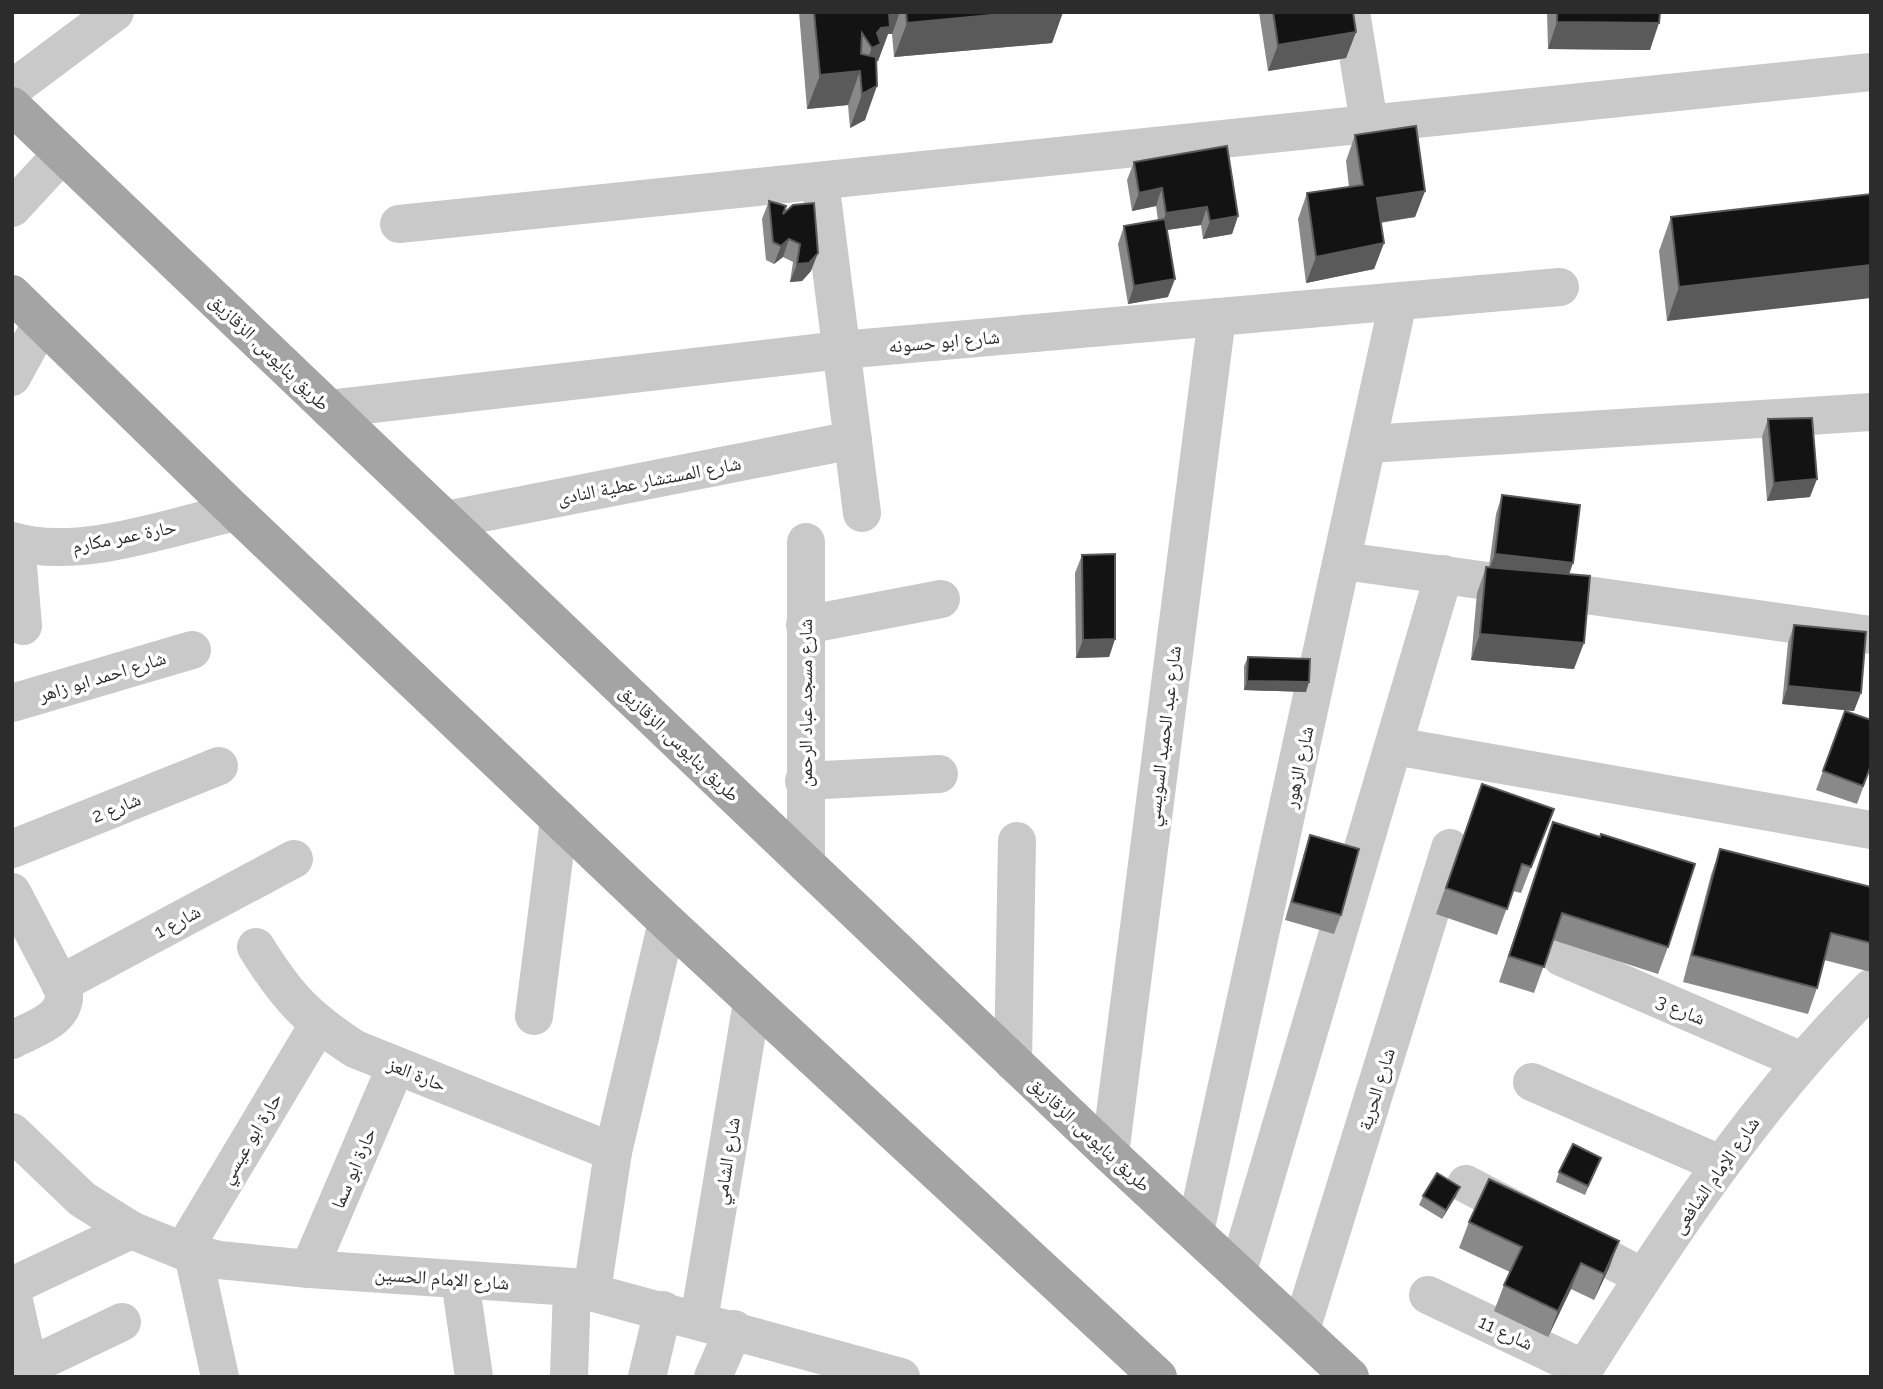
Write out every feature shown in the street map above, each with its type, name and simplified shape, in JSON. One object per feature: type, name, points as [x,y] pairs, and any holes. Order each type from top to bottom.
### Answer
[{"type":"main road","name":"طريق بنايوس, الزقازيق","points":[[12,106],[1013,1062],[1350,1377]]},
{"type":"main road","points":[[12,294],[236,512],[667,922],[1158,1377]]},
{"type":"street","points":[[12,89],[115,12]]},
{"type":"street","points":[[1351,12],[1369,123]]},
{"type":"street","points":[[399,224],[1871,72]]},
{"type":"street","points":[[12,208],[62,154]]},
{"type":"street","points":[[820,181],[862,513]]},
{"type":"street","name":"شارع ابو حسونه","points":[[329,409],[841,350],[1560,287]]},
{"type":"street","name":"شارع الزهور","points":[[1195,1232],[1344,561],[1398,302]]},
{"type":"street","name":"شارع عبد الحميد السويسي","points":[[1110,1154],[1217,317]]},
{"type":"street","points":[[12,377],[41,324]]},
{"type":"street","points":[[1368,444],[1871,412]]},
{"type":"street","name":"شارع المستشار عطية النادى","points":[[446,520],[853,439]]},
{"type":"street","name":"حارة عمر مكارم","points":[[14,541],[62,548],[108,542],[236,512]]},
{"type":"street","points":[[14,541],[23,626]]},
{"type":"street","name":"شارع مسجد عباد الرحمن","points":[[806,542],[806,864]]},
{"type":"street","points":[[1344,561],[1871,635]]},
{"type":"street","points":[[1238,1271],[1444,574]]},
{"type":"street","points":[[805,625],[941,599]]},
{"type":"street","name":"شارع احمد ابو زاهر","points":[[12,703],[192,650]]},
{"type":"street","points":[[1395,746],[1871,830]]},
{"type":"street","name":"شارع 2","points":[[12,849],[219,766]]},
{"type":"street","points":[[804,780],[939,774]]},
{"type":"street","points":[[534,1016],[559,819]]},
{"type":"street","points":[[1013,1062],[1017,841]]},
{"type":"street","name":"شارع الحرية","points":[[1301,1330],[1450,848]]},
{"type":"street","name":"شارع 1","points":[[60,984],[294,859]]},
{"type":"street","points":[[12,892],[60,984],[65,1000],[57,1016],[12,1040]]},
{"type":"street","points":[[569,1377],[582,1289],[667,922]]},
{"type":"street","name":"حارة العز","points":[[256,947],[282,989],[318,1025],[355,1049],[613,1152]]},
{"type":"street","name":"شارع 3","points":[[1561,957],[1802,1061]]},
{"type":"street","name":"شارع الإمام الشافعى","points":[[1581,1373],[1720,1164],[1802,1061],[1871,988]]},
{"type":"street","name":"شارع الشامي","points":[[713,1377],[752,1002]]},
{"type":"street","name":"حارة ابو عيسي","points":[[188,1253],[318,1025]]},
{"type":"street","name":"حارة ابو سما","points":[[309,1269],[396,1066]]},
{"type":"street","points":[[1532,1082],[1720,1164]]},
{"type":"street","name":"شارع الإمام الحسين","points":[[12,1132],[26,1164],[131,1230],[188,1253],[219,1260],[309,1269],[582,1289],[901,1377]]},
{"type":"street","points":[[1466,1184],[1643,1277]]},
{"type":"street","points":[[12,1286],[131,1230]]},
{"type":"street","points":[[188,1253],[220,1377]]},
{"type":"street","points":[[460,1280],[474,1377]]},
{"type":"street","points":[[12,1292],[31,1371],[122,1322]]},
{"type":"street","name":"شارع 11","points":[[1428,1295],[1581,1373]]},
{"type":"street","points":[[647,1377],[663,1310]]},
{"type":"building","points":[[814,12],[889,12],[890,27],[881,28],[877,33],[881,44],[872,48],[862,33],[861,54],[876,57],[877,86],[862,94],[860,71],[820,75]]},
{"type":"building","points":[[906,12],[1023,12],[907,23]]},
{"type":"building","points":[[1273,12],[1353,12],[1356,32],[1278,45]]},
{"type":"building","points":[[1557,12],[1660,12],[1659,23],[1557,22]]},
{"type":"building","points":[[1416,126],[1425,191],[1377,198],[1384,243],[1316,257],[1307,193],[1363,185],[1355,135]]},
{"type":"building","points":[[1227,146],[1238,216],[1210,221],[1207,207],[1166,213],[1162,188],[1139,193],[1134,162]]},
{"type":"building","points":[[1871,194],[1871,265],[1679,287],[1671,217]]},
{"type":"building","points":[[769,201],[786,206],[783,214],[793,205],[814,203],[818,253],[809,263],[797,264],[800,244],[789,239],[781,246],[773,242]]},
{"type":"building","points":[[1165,219],[1175,279],[1134,286],[1124,226]]},
{"type":"building","points":[[1812,418],[1817,479],[1774,483],[1768,419]]},
{"type":"building","points":[[1502,495],[1580,505],[1573,563],[1495,554]]},
{"type":"building","points":[[1115,554],[1115,639],[1083,640],[1082,555]]},
{"type":"building","points":[[1486,567],[1590,576],[1584,643],[1480,634]]},
{"type":"building","points":[[1794,625],[1866,632],[1861,693],[1788,686]]},
{"type":"building","points":[[1248,657],[1310,659],[1309,682],[1247,681]]},
{"type":"building","points":[[1845,711],[1871,720],[1871,765],[1863,786],[1823,771]]},
{"type":"building","points":[[1482,784],[1554,809],[1531,867],[1522,864],[1507,909],[1446,888]]},
{"type":"building","points":[[1553,822],[1600,837],[1601,834],[1695,864],[1668,947],[1562,913],[1544,967],[1509,956]]},
{"type":"building","points":[[1310,835],[1359,849],[1341,915],[1292,902]]},
{"type":"building","points":[[1720,849],[1871,887],[1871,943],[1831,933],[1817,988],[1692,955]]},
{"type":"building","points":[[1573,1144],[1601,1158],[1588,1186],[1559,1172]]},
{"type":"building","points":[[1437,1173],[1460,1187],[1446,1210],[1423,1196]]},
{"type":"building","points":[[1489,1179],[1619,1241],[1604,1274],[1581,1263],[1558,1311],[1504,1285],[1522,1247],[1469,1222]]}]
